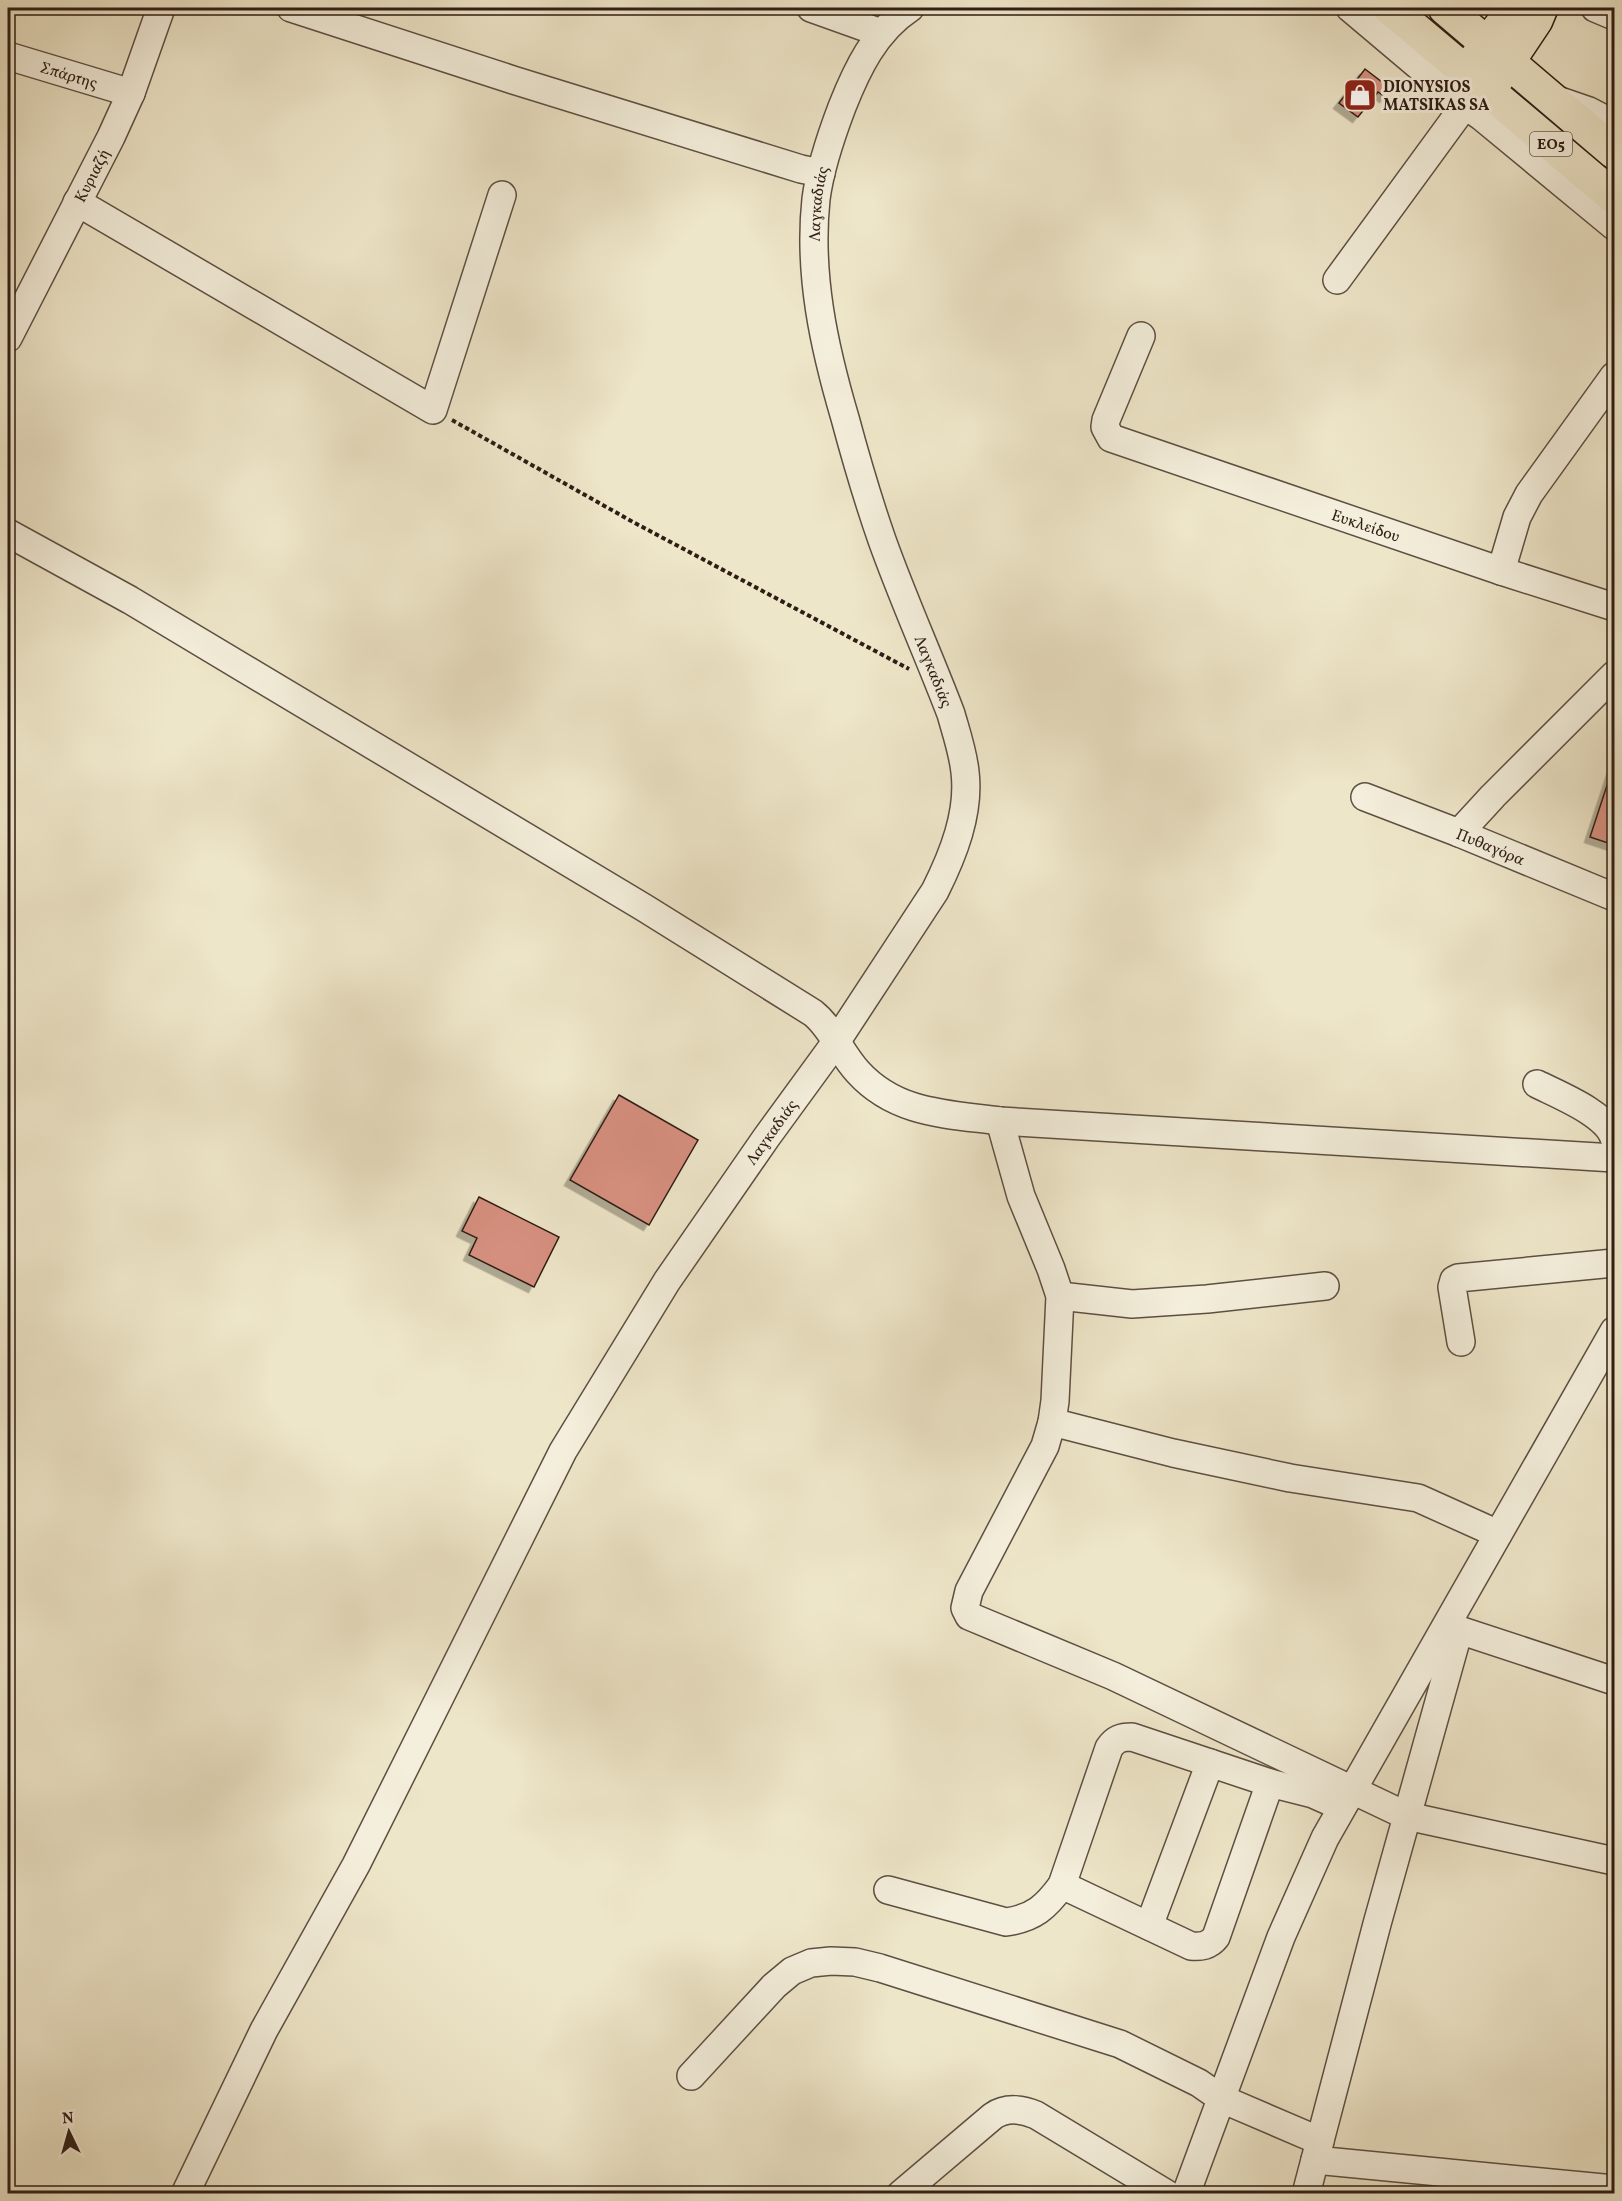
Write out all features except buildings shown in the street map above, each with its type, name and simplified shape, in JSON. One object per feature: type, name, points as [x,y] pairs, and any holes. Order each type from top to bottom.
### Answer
[{"type":"main road","name":"ΕΟ5","points":[[1390,8],[1473,90],[1614,197]]},
{"type":"main road","name":"ΕΟ5","points":[[1445,8],[1483,36],[1614,152]]},
{"type":"main road","points":[[1473,90],[1483,36],[1517,8]]},
{"type":"main road","points":[[1483,36],[1536,20],[1541,8]]},
{"type":"street","name":"Κυριαζή","points":[[8,338],[131,93],[161,8]]},
{"type":"street","points":[[291,8],[628,117],[801,170],[821,173]]},
{"type":"street","points":[[811,8],[881,33]]},
{"type":"street","name":"Λαγκαδιάς","points":[[185,2193],[264,2030],[356,1865],[563,1451],[667,1281],[836,1042],[934,891],[948,865],[966,794],[965,771],[951,714],[882,541],[826,350],[819,315],[814,234],[816,197],[828,146],[857,70],[881,33],[908,8]]},
{"type":"street","points":[[1350,8],[1473,90],[1482,117],[1614,226]]},
{"type":"street","points":[[1595,8],[1614,16]]},
{"type":"street","name":"Σπάρτης","points":[[8,56],[131,93]]},
{"type":"street","points":[[1337,280],[1473,90]]},
{"type":"street","points":[[1552,98],[1589,111],[1614,124]]},
{"type":"street","points":[[77,202],[433,410],[502,195]]},
{"type":"street","name":"Ευκλείδου","points":[[1141,336],[1106,420],[1107,433],[1117,441],[1614,607]]},
{"type":"street","points":[[1501,571],[1517,517],[1529,494],[1614,376]]},
{"type":"street","points":[[8,533],[140,606],[643,907],[813,1013],[822,1020],[858,1072],[897,1102],[924,1110],[1000,1121],[1614,1158]]},
{"type":"street","points":[[1460,833],[1493,796],[1614,675]]},
{"type":"street","name":"Πυθαγόρα","points":[[1365,797],[1460,833],[1614,897]]},
{"type":"street","points":[[1537,1083],[1593,1114],[1607,1124],[1614,1138]]},
{"type":"street","points":[[1000,1121],[1021,1196],[1060,1296],[1059,1351],[1052,1422],[1038,1461],[969,1591],[965,1603],[969,1616],[1113,1676],[1347,1798]]},
{"type":"street","points":[[1461,1342],[1452,1287],[1454,1280],[1614,1263]]},
{"type":"street","points":[[1060,1296],[1132,1304],[1219,1298],[1325,1286]]},
{"type":"street","points":[[1186,2193],[1289,1919],[1325,1838],[1347,1798],[1453,1628],[1498,1534],[1614,1331]]},
{"type":"street","points":[[1052,1422],[1173,1453],[1290,1478],[1418,1498],[1498,1534]]},
{"type":"street","points":[[1453,1628],[1614,1681]]},
{"type":"street","points":[[1306,2193],[1407,1816],[1453,1628]]},
{"type":"street","points":[[888,1890],[1006,1922],[1021,1920],[1035,1913],[1051,1900],[1062,1885],[1109,1748],[1113,1742],[1125,1737],[1132,1737],[1270,1783],[1313,1794],[1347,1798],[1407,1816],[1614,1862]]},
{"type":"street","points":[[1149,1926],[1210,1763]]},
{"type":"street","points":[[1062,1885],[1191,1946],[1205,1946],[1216,1937],[1270,1783]]},
{"type":"street","points":[[691,2076],[784,1976],[811,1963],[844,1961],[880,1968],[1107,2039],[1198,2083],[1222,2099],[1318,2151],[1614,2189]]},
{"type":"street","points":[[902,2193],[997,2113],[1017,2109],[1036,2115],[1167,2193]]},
{"type":"street","points":[[1614,2183],[1614,2193]]},
{"type":"path","points":[[433,410],[585,495],[941,687]]},
{"type":"place","name":"DIONYSIOS MATSIKAS SA","points":[[1360,95]]}]
